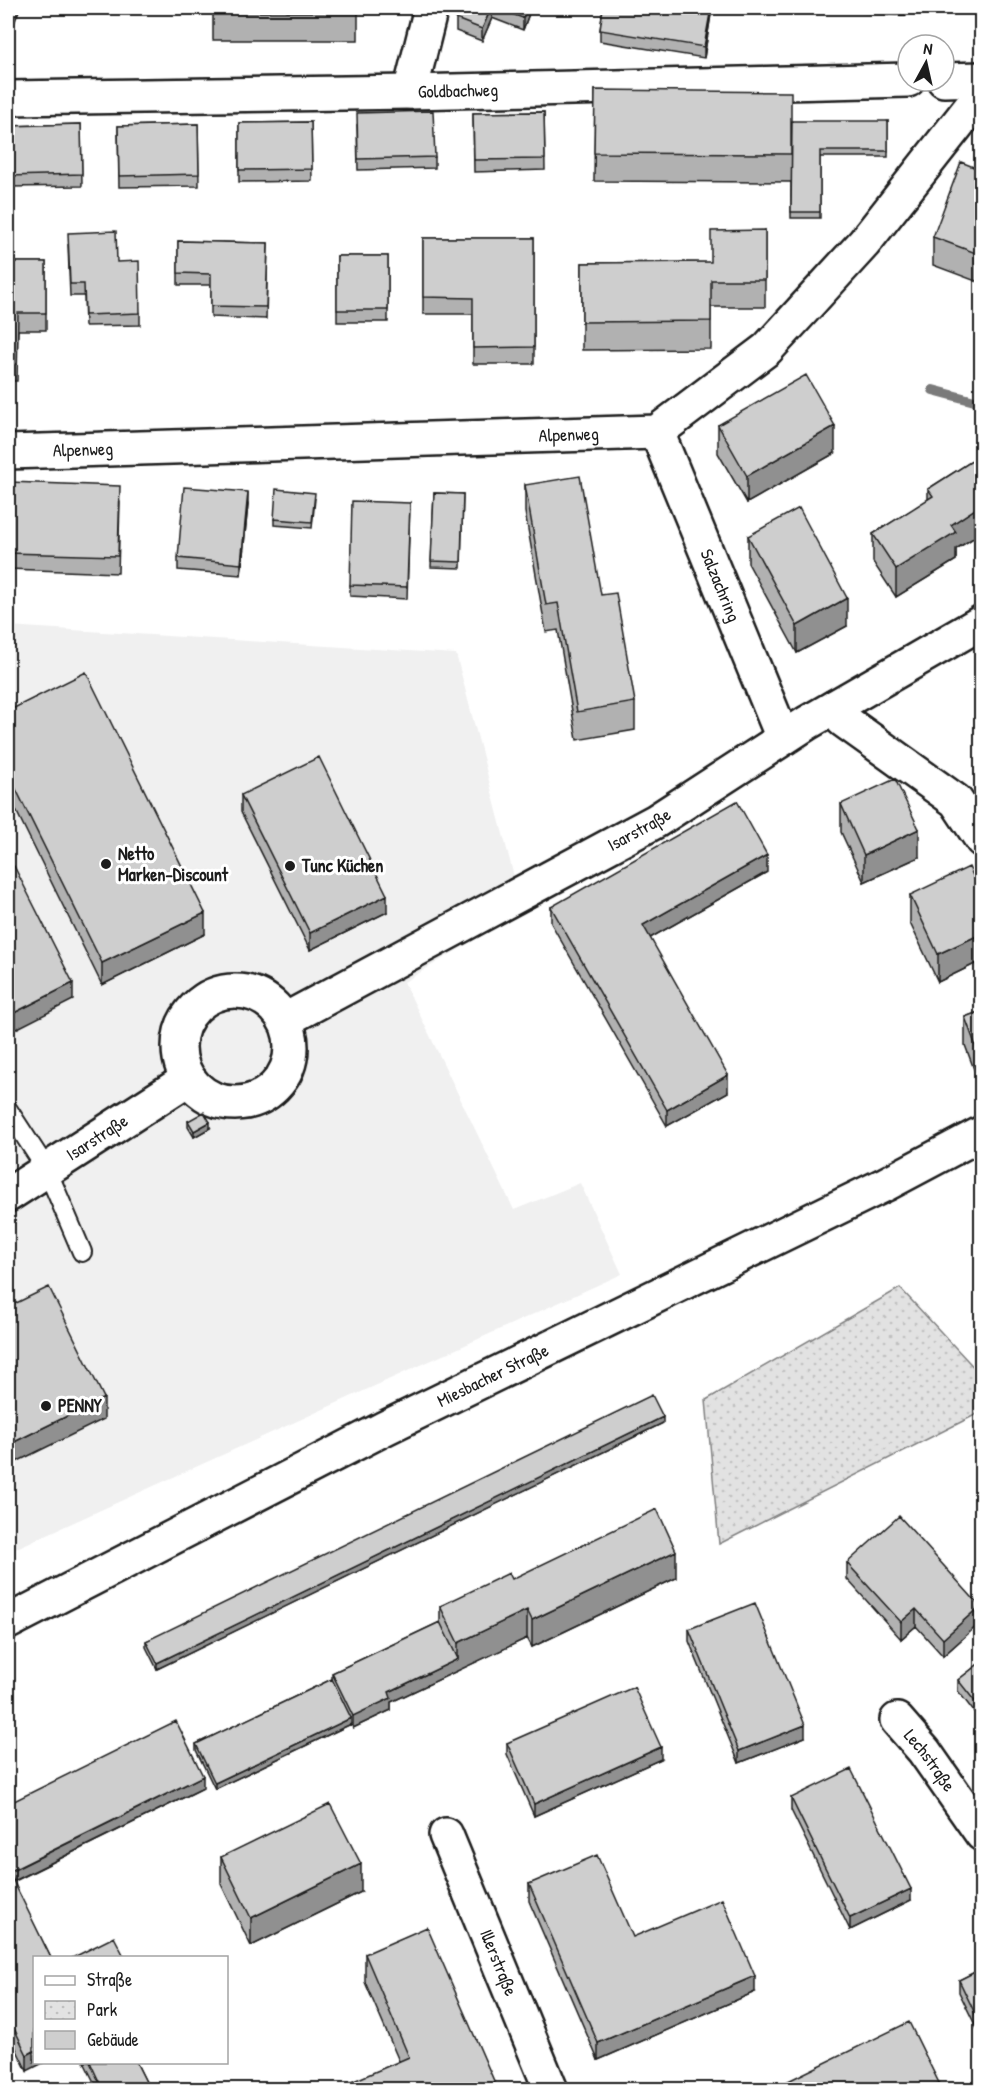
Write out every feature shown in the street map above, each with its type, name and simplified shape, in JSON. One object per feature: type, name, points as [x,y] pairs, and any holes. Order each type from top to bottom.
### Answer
[{"type":"street","points":[[410,92],[431,8]]},
{"type":"street","points":[[956,80],[981,79]]},
{"type":"street","name":"Goldbachweg","points":[[8,98],[410,92],[896,80]]},
{"type":"street","points":[[657,432],[767,349],[864,243],[981,93]]},
{"type":"street","name":"Alpenweg","points":[[8,452],[657,432]]},
{"type":"street","name":"Salzachring","points":[[657,432],[783,738]]},
{"type":"street","name":"Isarstraße","points":[[285,1020],[656,821],[783,738],[981,622]]},
{"type":"street","points":[[835,707],[843,720],[956,801],[981,840]]},
{"type":"street","points":[[241,991],[259,996],[274,1006],[285,1020],[291,1038],[291,1058],[285,1076],[273,1090],[256,1100],[237,1104],[219,1101],[201,1093],[188,1080],[180,1063],[178,1044],[182,1026],[191,1011],[205,999],[222,992],[241,991]]},
{"type":"street","name":"Isarstraße","points":[[8,1195],[188,1080]]},
{"type":"street","name":"Miesbacher Straße","points":[[8,1622],[303,1468],[875,1189],[981,1133]]},
{"type":"street","name":"Lechstraße","points":[[897,1720],[924,1751],[981,1834]]},
{"type":"street","name":"Illerstraße","points":[[446,1835],[551,2090]]},
{"type":"lane","points":[[8,1110],[47,1170],[82,1252]]},
{"type":"shaded area","points":[[8,626],[456,654],[523,911],[404,982],[514,1210],[580,1183],[622,1274],[8,1552]]},
{"type":"green space","points":[[900,1288],[981,1375],[981,1412],[719,1544],[706,1400]]},
{"type":"building","points":[[8,8],[13,8],[8,22]]},
{"type":"building","points":[[213,8],[358,8],[358,12],[213,12]]},
{"type":"building","points":[[460,8],[491,8],[482,29],[456,19]]},
{"type":"building","points":[[495,8],[527,8],[523,18]]},
{"type":"building","points":[[603,8],[711,8],[704,47],[600,30]]},
{"type":"building","points":[[595,90],[791,92],[791,154],[594,153]]},
{"type":"building","points":[[433,111],[435,157],[358,159],[357,113]]},
{"type":"building","points":[[544,112],[545,159],[474,160],[473,113]]},
{"type":"building","points":[[792,121],[888,121],[888,151],[820,151],[820,212],[791,212]]},
{"type":"building","points":[[311,122],[312,169],[239,170],[239,123]]},
{"type":"building","points":[[81,124],[82,174],[8,176],[8,126]]},
{"type":"building","points":[[198,124],[199,174],[119,176],[118,126]]},
{"type":"building","points":[[961,162],[981,170],[981,255],[933,237]]},
{"type":"building","points":[[765,230],[765,280],[711,280],[711,321],[582,322],[582,263],[711,262],[711,231]]},
{"type":"building","points":[[116,231],[117,262],[139,261],[140,313],[85,315],[84,284],[70,284],[68,233]]},
{"type":"building","points":[[423,238],[534,238],[534,347],[473,348],[473,298],[423,297]]},
{"type":"building","points":[[178,241],[268,243],[266,307],[211,306],[211,274],[178,273]]},
{"type":"building","points":[[337,256],[388,256],[388,310],[337,310]]},
{"type":"building","points":[[8,262],[46,262],[46,313],[18,313],[17,364],[8,364]]},
{"type":"building","points":[[806,375],[835,426],[747,476],[718,425]]},
{"type":"building","points":[[981,455],[981,505],[951,525],[956,532],[896,569],[873,534],[933,496],[928,489]]},
{"type":"building","points":[[580,476],[601,595],[616,593],[635,702],[577,712],[558,603],[546,605],[525,485]]},
{"type":"building","points":[[8,482],[120,486],[118,556],[8,553]]},
{"type":"building","points":[[184,487],[248,492],[241,564],[178,558]]},
{"type":"building","points":[[276,489],[315,493],[312,522],[274,519]]},
{"type":"building","points":[[434,493],[463,494],[461,562],[431,561]]},
{"type":"building","points":[[352,501],[410,503],[407,587],[350,585]]},
{"type":"building","points":[[799,508],[847,598],[797,626],[748,536]]},
{"type":"building","name":"Netto Marken-Discount","points":[[86,672],[205,913],[102,963],[8,773],[8,711]]},
{"type":"building","points":[[319,757],[387,895],[310,933],[241,795]]},
{"type":"building","points":[[895,779],[919,829],[864,855],[841,804]]},
{"type":"building","points":[[737,801],[767,855],[643,925],[728,1075],[667,1110],[551,907]]},
{"type":"building","points":[[14,866],[73,983],[8,1016],[8,870]]},
{"type":"building","points":[[969,867],[981,893],[981,934],[938,954],[910,895]]},
{"type":"building","points":[[981,1011],[981,1060],[965,1017]]},
{"type":"building","points":[[204,1112],[210,1122],[194,1131],[188,1121]]},
{"type":"building","points":[[49,1287],[104,1398],[8,1445],[8,1307]]},
{"type":"building","points":[[652,1395],[663,1417],[157,1663],[146,1641]]},
{"type":"building","points":[[657,1509],[676,1551],[532,1620],[527,1610],[458,1643],[440,1606],[509,1573],[512,1579]]},
{"type":"building","points":[[899,1516],[980,1606],[943,1639],[916,1609],[901,1622],[847,1563]]},
{"type":"building","points":[[755,1603],[805,1725],[739,1751],[689,1629]]},
{"type":"building","points":[[440,1622],[458,1659],[389,1692],[391,1698],[353,1716],[332,1673]]},
{"type":"building","points":[[981,1662],[981,1709],[958,1680]]},
{"type":"building","points":[[332,1679],[351,1718],[215,1783],[196,1744]]},
{"type":"building","points":[[634,1687],[661,1747],[534,1804],[507,1743]]},
{"type":"building","points":[[176,1721],[203,1776],[9,1872],[8,1804]]},
{"type":"building","points":[[851,1769],[911,1889],[850,1918],[791,1798]]},
{"type":"building","points":[[330,1804],[361,1864],[251,1918],[221,1857]]},
{"type":"building","points":[[597,1855],[633,1937],[722,1899],[755,1976],[598,2043],[529,1884]]},
{"type":"building","points":[[8,1870],[50,1956],[33,1956],[33,2052],[27,2055],[8,2016]]},
{"type":"building","points":[[427,1927],[498,2090],[333,2090],[409,2057],[365,1954]]},
{"type":"building","points":[[114,1937],[124,1956],[76,1956]]},
{"type":"building","points":[[981,1969],[981,2026],[959,1980]]},
{"type":"building","points":[[909,2022],[939,2083],[926,2090],[779,2090],[778,2086]]},
{"type":"building","points":[[91,2064],[137,2064],[150,2090],[103,2090]]},
{"type":"waterway","points":[[933,390],[982,403]]},
{"type":"place","name":"Netto Marken-Discount","points":[[106,864]]},
{"type":"place","name":"Tunc Küchen","points":[[290,866]]},
{"type":"place","name":"PENNY","points":[[46,1406]]}]
